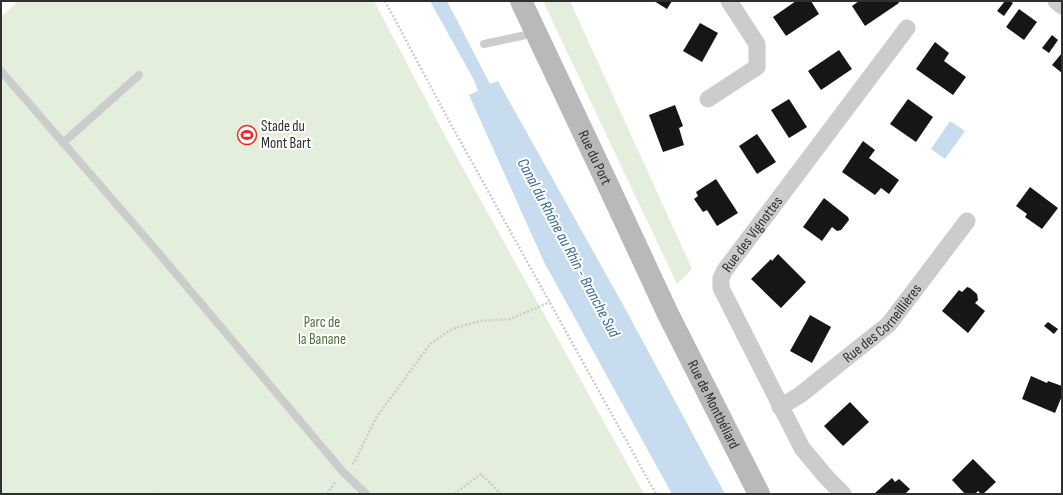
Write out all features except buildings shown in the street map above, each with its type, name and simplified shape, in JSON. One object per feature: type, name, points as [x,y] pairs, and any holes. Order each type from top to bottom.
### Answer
[{"type":"main road","name":"Rue du Port","points":[[521,1],[668,314]]},
{"type":"main road","name":"Rue de Montbéliard","points":[[668,314],[759,494]]},
{"type":"street","points":[[708,99],[756,67],[757,44],[729,1]]},
{"type":"street","points":[[1056,1],[1062,6]]},
{"type":"street","name":"Rue des Vignottes","points":[[843,494],[827,478],[802,448],[721,288],[721,278],[725,270],[907,28]]},
{"type":"street","name":"Rue des Corneillières","points":[[780,407],[800,396],[889,324],[967,221]]},
{"type":"lane","points":[[484,44],[536,33]]},
{"type":"lane","points":[[1,71],[151,244],[343,472],[366,494]]},
{"type":"lane","points":[[63,143],[138,75]]},
{"type":"path","points":[[385,1],[448,119],[656,494]]},
{"type":"path","points":[[327,494],[343,472],[355,461],[376,418],[430,344],[452,329],[480,321],[510,319],[550,302]]},
{"type":"path","points":[[454,494],[481,474],[501,494]]},
{"type":"green space","name":"Parc de la Banane","points":[[18,1],[374,1],[450,145],[644,494],[1,494],[1,17]]},
{"type":"green space","points":[[543,1],[570,1],[692,269],[677,284]]},
{"type":"water","name":"Canal du Rhône au Rhin - Branche Sud","points":[[430,1],[447,1],[490,84],[498,81],[626,310],[725,494],[672,494],[544,262],[469,95],[478,91],[474,80]]},
{"type":"water","points":[[950,121],[965,131],[945,159],[931,149]]},
{"type":"place","name":"Stade du Mont Bart","points":[[247,135]]}]
